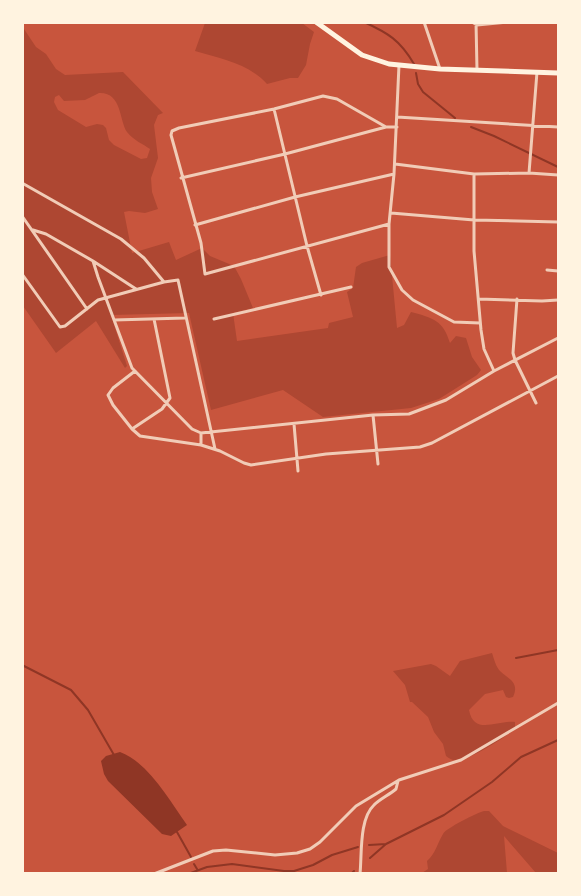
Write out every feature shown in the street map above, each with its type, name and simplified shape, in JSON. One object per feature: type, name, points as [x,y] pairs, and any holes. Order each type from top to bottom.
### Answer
[{"type":"main road","points":[[316,22],[362,55],[402,66],[558,73]]},
{"type":"street","points":[[424,22],[440,68]]},
{"type":"street","points":[[472,22],[476,24],[508,22]]},
{"type":"street","points":[[476,24],[477,70]]},
{"type":"street","points":[[402,66],[389,224],[388,261],[402,290],[413,300],[454,322],[480,323]]},
{"type":"street","points":[[529,173],[537,72]]},
{"type":"street","points":[[386,128],[346,104],[328,96],[323,96],[179,128],[172,131],[170,135],[201,243],[205,274],[389,224]]},
{"type":"street","points":[[274,108],[307,246],[321,295]]},
{"type":"street","points":[[398,117],[558,127]]},
{"type":"street","points":[[181,178],[386,128],[397,127]]},
{"type":"street","points":[[395,164],[474,174],[529,173],[558,175]]},
{"type":"street","points":[[195,225],[295,197],[394,174]]},
{"type":"street","points":[[474,174],[474,251],[480,323],[484,349],[494,371]]},
{"type":"street","points":[[22,183],[121,239],[144,258],[164,282]]},
{"type":"street","points":[[391,213],[474,220],[558,222]]},
{"type":"street","points":[[22,216],[87,309]]},
{"type":"street","points":[[32,230],[46,234],[136,289]]},
{"type":"street","points":[[93,261],[130,364],[135,372],[192,429],[201,433],[373,415],[409,414],[446,400],[494,371],[558,338]]},
{"type":"street","points":[[547,270],[558,271]]},
{"type":"street","points":[[22,274],[60,328],[98,300],[105,297],[178,280],[215,449]]},
{"type":"street","points":[[214,319],[351,288]]},
{"type":"street","points":[[479,299],[558,300]]},
{"type":"street","points":[[517,299],[512,346],[514,360],[536,403]]},
{"type":"street","points":[[114,320],[185,318]]},
{"type":"street","points":[[132,429],[162,409],[167,404],[170,394],[154,319]]},
{"type":"street","points":[[135,372],[113,388],[108,395],[113,405],[140,436],[201,445],[251,465],[296,458],[420,447],[432,443],[558,376]]},
{"type":"street","points":[[373,415],[378,464]]},
{"type":"street","points":[[294,424],[298,471]]},
{"type":"street","points":[[201,433],[201,445]]},
{"type":"street","points":[[154,874],[213,851],[226,850],[275,855],[310,849],[320,842],[356,806],[398,781],[420,772],[461,760],[558,703]]},
{"type":"street","points":[[360,874],[365,819],[374,805],[396,789],[398,781]]},
{"type":"shaded area","points":[[205,23],[302,23],[314,32],[306,65],[298,78],[290,78],[267,84],[243,66],[195,51]]},
{"type":"shaded area","points":[[22,26],[36,47],[46,54],[56,69],[65,75],[123,72],[163,113],[158,115],[154,125],[158,158],[151,178],[152,192],[158,209],[145,213],[124,212],[132,253],[169,242],[176,260],[202,248],[210,256],[234,266],[253,308],[233,313],[237,341],[328,328],[329,323],[353,317],[347,292],[353,288],[356,267],[362,263],[390,255],[397,328],[404,325],[411,312],[431,318],[444,329],[450,343],[456,336],[466,338],[472,357],[481,370],[477,375],[439,399],[411,408],[323,417],[283,390],[211,410],[189,313],[111,315],[127,366],[125,368],[96,321],[56,353],[23,306]],"holes":[[[99,93],[106,94],[116,102],[124,127],[129,135],[150,149],[147,158],[141,159],[114,145],[109,140],[106,128],[103,125],[97,124],[86,127],[58,110],[54,102],[55,97],[59,95],[64,101],[85,100]]]},
{"type":"shaded area","points":[[492,653],[499,669],[514,684],[515,692],[513,697],[506,697],[503,690],[485,694],[469,710],[476,723],[481,725],[515,722],[515,728],[479,752],[463,759],[452,760],[446,756],[443,744],[434,732],[428,717],[410,702],[405,685],[393,671],[431,664],[450,676],[460,661]]},
{"type":"shaded area","points":[[120,752],[140,764],[149,773],[187,825],[171,836],[162,834],[108,781],[101,761],[106,756]]},
{"type":"shaded area","points":[[484,811],[489,811],[503,826],[558,853],[558,873],[536,873],[504,836],[507,873],[422,873],[428,869],[427,861],[445,831]]},
{"type":"waterway","points":[[364,22],[393,38],[404,49],[414,64]]},
{"type":"waterway","points":[[416,73],[418,84],[423,92],[455,118]]},
{"type":"waterway","points":[[471,127],[558,167]]},
{"type":"waterway","points":[[516,658],[558,650]]},
{"type":"waterway","points":[[22,665],[71,690],[88,710],[114,755]]},
{"type":"waterway","points":[[369,845],[386,844],[444,815],[492,782],[521,757],[558,740]]},
{"type":"waterway","points":[[177,832],[191,857]]},
{"type":"waterway","points":[[370,858],[386,844]]},
{"type":"waterway","points":[[188,874],[207,867],[232,864],[294,871],[313,865],[332,855],[358,847]]},
{"type":"waterway","points":[[194,864],[197,869]]},
{"type":"waterway","points":[[351,874],[354,871]]}]
